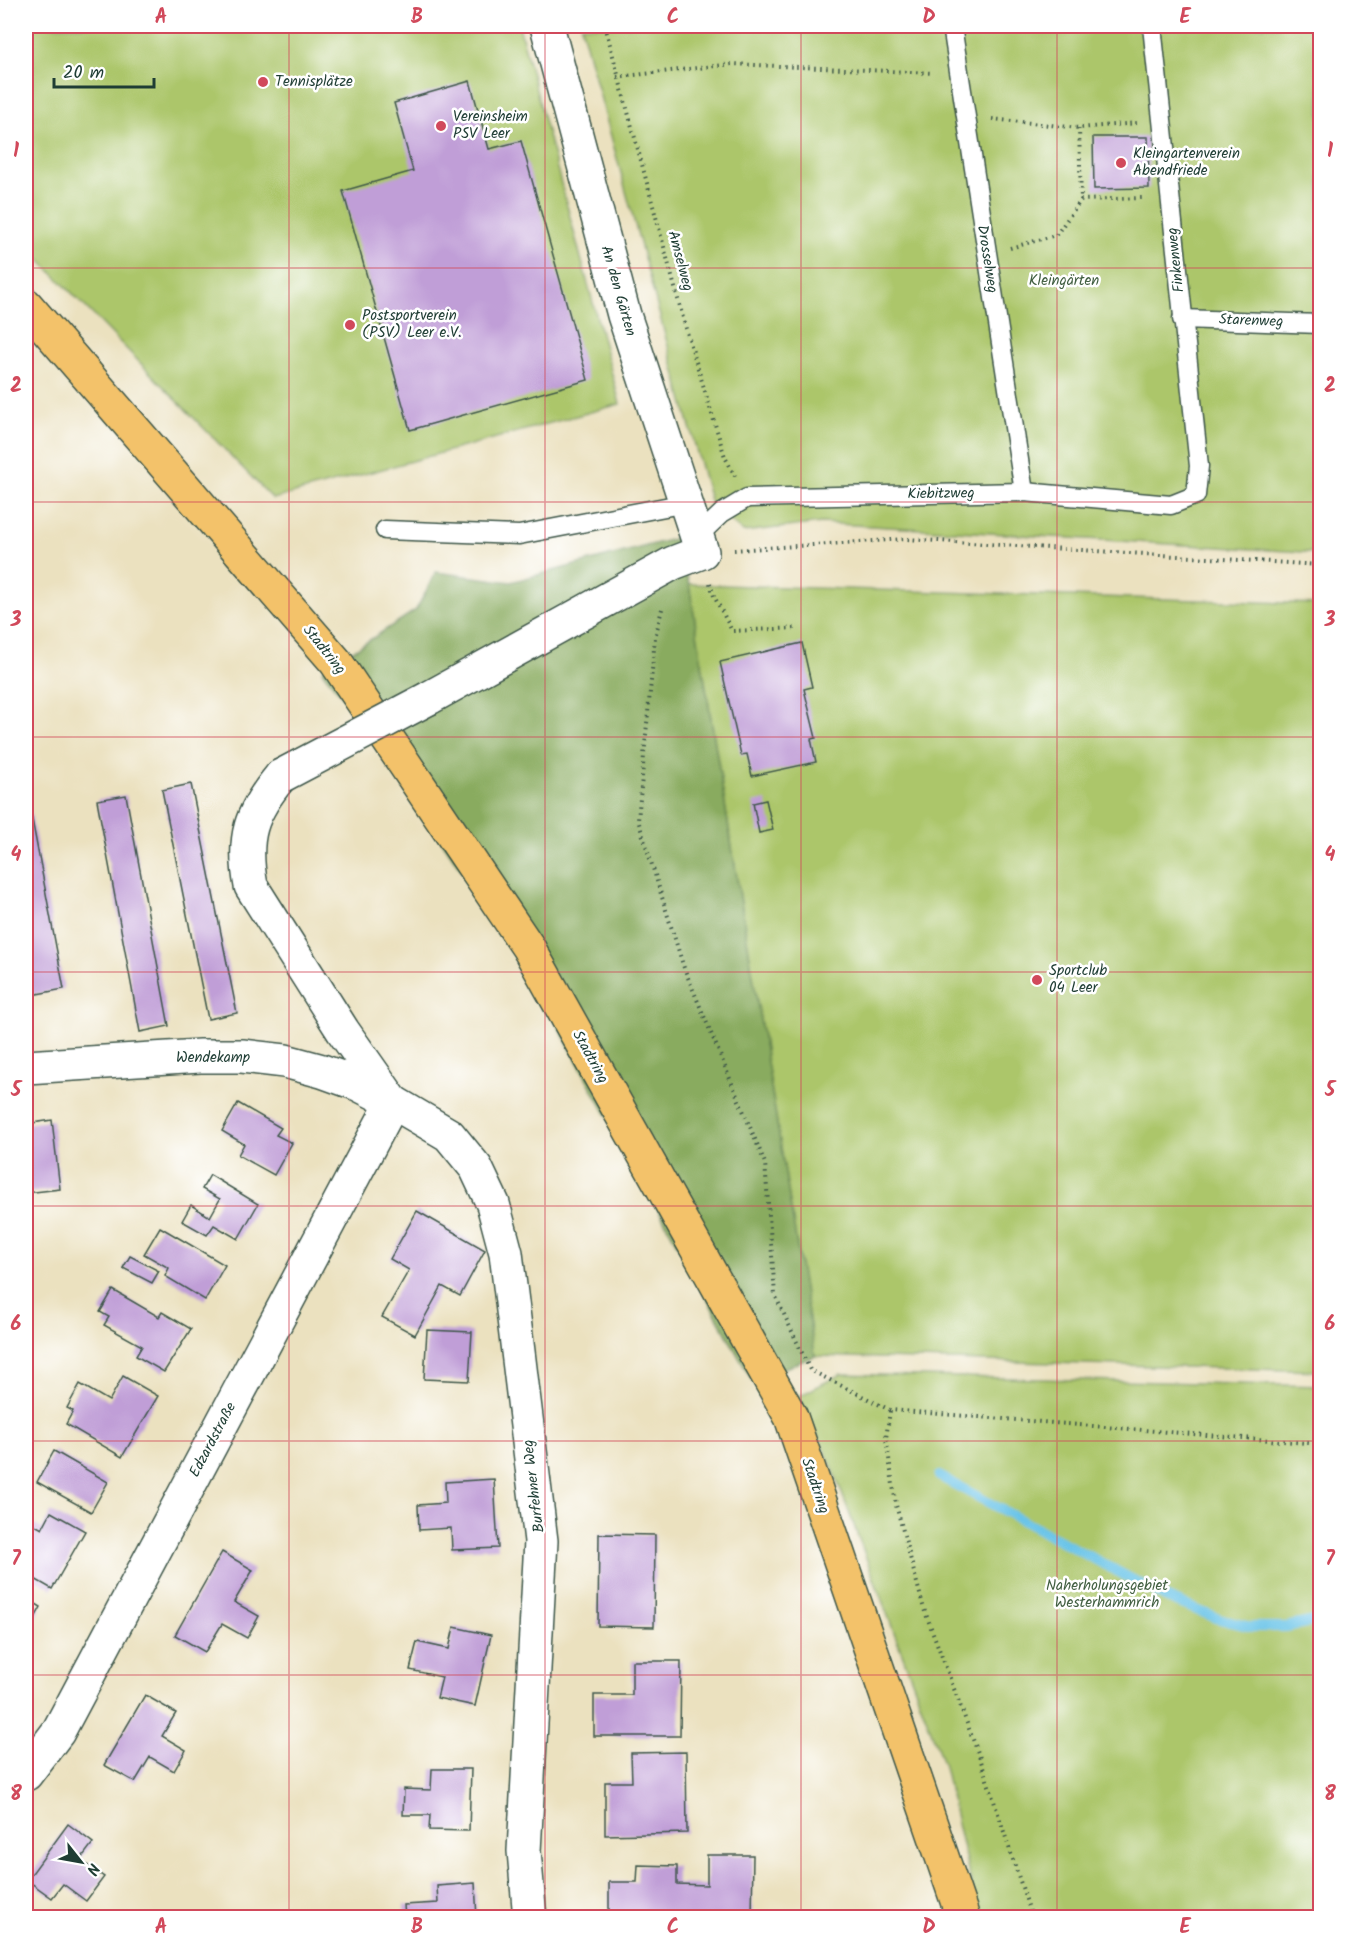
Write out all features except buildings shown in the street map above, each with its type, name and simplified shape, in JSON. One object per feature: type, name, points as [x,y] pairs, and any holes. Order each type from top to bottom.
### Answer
[{"type":"highway","name":"Stadtring","points":[[26,305],[336,662],[528,947],[791,1417],[963,1917]]},
{"type":"street","name":"An den Gärten","points":[[547,26],[624,315],[686,503],[691,551]]},
{"type":"street","points":[[393,1102],[343,1031],[252,886],[246,859],[248,832],[260,801],[281,776],[429,698],[691,551]]},
{"type":"street","name":"Wendekamp","points":[[26,1067],[200,1056],[242,1056],[285,1061],[322,1071],[358,1084],[393,1102]]},
{"type":"street","name":"Edzardstraße","points":[[26,1774],[58,1731],[393,1102]]},
{"type":"street","name":"Burfehner Weg","points":[[393,1102],[449,1135],[476,1168],[493,1204],[506,1253],[541,1541],[524,1851],[530,1917]]},
{"type":"lane","name":"Drosselweg","points":[[952,26],[1024,492]]},
{"type":"lane","name":"Finkenweg","points":[[1152,26],[1199,466],[1196,495]]},
{"type":"lane","name":"Starenweg","points":[[1182,319],[1320,324]]},
{"type":"lane","name":"Kiebitzweg","points":[[747,498],[1024,492],[1171,505],[1196,495]]},
{"type":"lane","points":[[691,551],[722,513],[747,498]]},
{"type":"lane","points":[[385,530],[519,535],[686,503]]},
{"type":"path","name":"Amselweg","points":[[605,26],[617,77],[712,414],[725,457],[747,498]]},
{"type":"path","points":[[617,77],[733,64],[959,74]]},
{"type":"path","points":[[965,116],[1079,128],[1162,121]]},
{"type":"path","points":[[986,255],[1056,235],[1080,200],[1079,128]]},
{"type":"path","points":[[1080,200],[1169,197]]},
{"type":"path","points":[[691,551],[906,539],[1320,565]]},
{"type":"path","points":[[691,551],[732,631],[796,628]]},
{"type":"path","points":[[691,551],[655,639],[638,820],[684,968],[765,1163],[775,1295],[810,1370],[890,1410],[1320,1444]]},
{"type":"path","points":[[890,1410],[885,1438],[896,1505],[924,1609],[980,1758],[1032,1917]]},
{"type":"green space","name":"Postsportverein (PSV) Leer e.V.","points":[[26,26],[519,26],[620,404],[273,499],[26,246]]},
{"type":"green space","name":"Kleingärten","points":[[581,26],[1320,26],[1320,553],[821,523],[743,532],[711,504]]},
{"type":"green space","points":[[677,538],[689,584],[815,1356],[752,1381],[519,955],[351,707],[322,671],[416,610],[436,572],[511,582]]},
{"type":"green space","name":"Sportclub 04 Leer","points":[[689,584],[1320,604],[1320,1371],[815,1356]]},
{"type":"green space","name":"Naherholungsgebiet Westerhammrich","points":[[841,1374],[1320,1386],[1320,1917],[979,1917],[943,1763],[831,1464],[799,1396]]},
{"type":"waterway","points":[[939,1476],[1167,1598],[1219,1619],[1251,1627],[1286,1627],[1320,1620]]},
{"type":"place","name":"Tennisplätze","points":[[263,82]]},
{"type":"place","name":"Vereinsheim PSV Leer","points":[[441,126]]},
{"type":"place","name":"Kleingartenverein Abendfriede","points":[[1121,163]]},
{"type":"place","name":"Postsportverein (PSV) Leer e.V.","points":[[350,325]]},
{"type":"place","name":"Sportclub 04 Leer","points":[[1037,980]]}]
